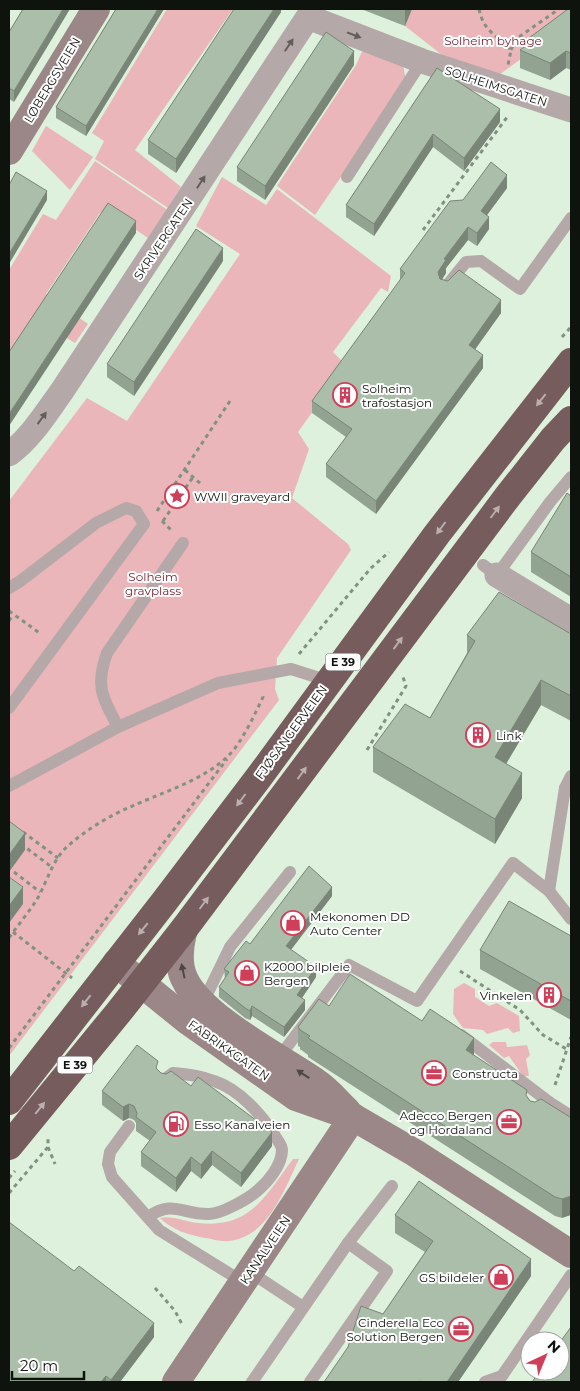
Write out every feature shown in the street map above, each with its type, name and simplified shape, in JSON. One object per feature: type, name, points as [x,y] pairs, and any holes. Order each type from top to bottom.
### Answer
[{"type":"highway","name":"FJØSANGERVEIEN","points":[[9,1101],[164,902],[471,489],[571,362]]},
{"type":"highway","name":"E 39","points":[[9,1146],[184,929],[286,795],[465,552],[553,439],[571,420]]},
{"type":"main road","name":"LØBERGSVEIEN","points":[[9,151],[96,9]]},
{"type":"main road","name":"FABRIKKGATEN","points":[[184,929],[179,949],[183,976],[191,991],[195,1013]]},
{"type":"main road","name":"FABRIKKGATEN","points":[[116,962],[142,983],[195,1013],[273,1067],[296,1097],[353,1117],[415,1153],[571,1254]]},
{"type":"main road","name":"KANALVEIEN","points":[[176,1382],[353,1117]]},
{"type":"street","name":"SOLHEIMSGATEN","points":[[312,13],[422,61],[571,110]]},
{"type":"street","name":"SKRIVERGATEN","points":[[9,454],[32,432],[62,391],[312,13]]},
{"type":"street","points":[[490,570],[571,620]]},
{"type":"lane","points":[[347,177],[422,61]]},
{"type":"lane","points":[[446,286],[466,262],[481,260],[520,289],[571,218]]},
{"type":"lane","points":[[490,570],[571,477]]},
{"type":"lane","points":[[9,588],[96,523],[126,508],[136,511],[144,524],[9,708]]},
{"type":"lane","points":[[118,726],[106,704],[100,687],[101,668],[107,653],[183,544]]},
{"type":"lane","points":[[9,786],[118,726],[218,683],[291,669],[329,681]]},
{"type":"lane","points":[[548,891],[571,776]]},
{"type":"lane","points":[[273,1067],[349,965],[421,1004],[445,961],[513,864],[548,891],[571,919]]},
{"type":"lane","points":[[195,1013],[230,947],[290,872]]},
{"type":"lane","points":[[448,1025],[549,1102],[571,1116]]},
{"type":"lane","points":[[148,1217],[158,1209],[169,1208],[210,1215],[243,1202],[259,1190],[278,1167],[281,1156],[282,1147],[271,1130],[256,1109],[237,1094],[216,1081],[184,1074],[173,1073],[164,1080]]},
{"type":"lane","points":[[534,1113],[549,1102]]},
{"type":"lane","points":[[129,1126],[110,1152],[108,1164],[112,1178],[159,1230],[303,1307]]},
{"type":"lane","points":[[252,1382],[348,1243],[392,1186]]},
{"type":"lane","points":[[310,1382],[387,1271],[348,1243]]},
{"type":"lane","points":[[485,1382],[502,1376],[571,1275]]},
{"type":"path","points":[[479,9],[481,18],[489,31],[511,50]]},
{"type":"path","points":[[423,230],[513,92],[511,50],[516,39],[559,9]]},
{"type":"path","points":[[144,524],[157,512],[230,402]]},
{"type":"path","points":[[185,470],[202,484]]},
{"type":"path","points":[[163,521],[193,477]]},
{"type":"path","points":[[9,611],[35,630]]},
{"type":"path","points":[[9,621],[13,614]]},
{"type":"path","points":[[368,750],[406,686],[402,674]]},
{"type":"path","points":[[9,1048],[229,756],[250,724],[263,697],[259,686]]},
{"type":"path","points":[[9,938],[36,900],[52,868],[68,846],[90,830],[128,808],[196,778],[229,756]]},
{"type":"path","points":[[21,830],[58,858]]},
{"type":"path","points":[[15,839],[52,868]]},
{"type":"path","points":[[14,872],[40,892]]},
{"type":"path","points":[[13,932],[76,981]]},
{"type":"path","points":[[445,961],[520,1010],[543,1035],[568,1050]]},
{"type":"path","points":[[549,1102],[571,1037]]},
{"type":"path","points":[[48,1133],[48,1147],[55,1164]]},
{"type":"path","points":[[9,1193],[48,1147]]},
{"type":"green space","points":[[167,9],[233,9],[135,150],[181,187],[168,208],[95,159],[104,141],[92,133]]},
{"type":"green space","name":"Solheim byhage","points":[[412,9],[571,9],[571,22],[499,75],[442,55],[405,26]]},
{"type":"green space","points":[[365,45],[402,59],[406,81],[315,215],[277,186],[356,65]]},
{"type":"green space","points":[[46,126],[93,157],[70,190],[32,151]]},
{"type":"green space","points":[[95,161],[169,211],[165,213],[148,238],[108,211],[100,213],[46,294],[88,324],[75,343],[34,318],[9,355],[9,270],[43,214],[56,220]]},
{"type":"green space","name":"Solheim gravplass","points":[[222,177],[266,205],[277,189],[391,276],[388,292],[381,288],[333,352],[346,365],[298,432],[309,449],[292,498],[348,544],[351,550],[277,658],[275,689],[279,700],[9,1056],[9,501],[87,398],[127,421],[240,254],[196,226]]},
{"type":"green space","points":[[464,983],[475,989],[475,997],[489,1006],[497,1003],[519,1016],[520,1031],[513,1033],[508,1028],[487,1034],[483,1030],[463,1028],[453,1014],[454,989]]},
{"type":"green space","points":[[493,1042],[506,1042],[507,1047],[527,1045],[530,1055],[526,1059],[529,1076],[523,1076],[509,1056],[504,1058],[489,1045]]},
{"type":"green space","points":[[293,1159],[299,1159],[273,1210],[255,1230],[243,1237],[229,1241],[220,1241],[199,1237],[175,1229],[160,1218],[169,1217],[198,1223],[231,1221],[244,1215],[265,1197]]},
{"type":"building","points":[[23,9],[63,9],[14,91],[9,88],[9,32]]},
{"type":"building","points":[[116,9],[158,9],[86,126],[56,107]]},
{"type":"building","points":[[234,9],[274,9],[176,159],[148,140]]},
{"type":"building","points":[[568,9],[571,9],[571,53],[566,51],[550,63],[520,50],[528,44],[525,41]]},
{"type":"building","points":[[326,32],[354,51],[265,186],[237,167]]},
{"type":"building","points":[[437,68],[500,109],[464,158],[433,134],[374,224],[346,205]]},
{"type":"building","points":[[491,162],[507,175],[481,211],[489,217],[477,233],[468,227],[444,259],[446,260],[438,272],[440,279],[448,281],[459,270],[501,300],[469,345],[483,355],[376,501],[326,464],[352,429],[312,401],[405,273],[400,269],[450,201],[463,200]]},
{"type":"building","points":[[16,172],[47,191],[9,254],[9,185]]},
{"type":"building","points":[[108,203],[136,221],[9,414],[9,352]]},
{"type":"building","points":[[196,229],[223,248],[134,382],[107,364]]},
{"type":"building","points":[[567,493],[571,496],[571,577],[531,552]]},
{"type":"building","name":"Link","points":[[499,592],[571,634],[571,696],[541,680],[495,757],[522,773],[495,819],[373,747],[405,704],[430,718],[475,641],[467,635]]},
{"type":"building","points":[[9,821],[25,833],[9,855]]},
{"type":"building","points":[[309,866],[332,887],[286,946],[316,967],[297,995],[305,1000],[284,1027],[252,1006],[250,1011],[245,1008],[219,987],[229,972],[224,969],[246,941],[250,944]]},
{"type":"building","points":[[9,877],[23,887],[9,906]]},
{"type":"building","name":"Vinkelen","points":[[509,901],[571,936],[571,1001],[480,950]]},
{"type":"building","points":[[350,974],[422,1021],[430,1009],[474,1038],[466,1050],[527,1090],[526,1095],[530,1101],[535,1102],[541,1099],[570,1117],[571,1114],[571,1196],[562,1199],[555,1197],[308,1038],[310,1036],[300,1030],[298,1027],[319,999],[329,1006]]},
{"type":"building","points":[[137,1045],[158,1061],[156,1068],[161,1073],[166,1074],[171,1071],[191,1086],[198,1077],[272,1132],[241,1173],[212,1151],[201,1165],[191,1157],[176,1178],[141,1152],[156,1132],[136,1117],[137,1113],[134,1106],[129,1104],[123,1107],[102,1091]]},
{"type":"building","points":[[419,1181],[531,1259],[447,1382],[324,1382],[348,1347],[361,1306],[383,1314],[433,1241],[395,1215]]},
{"type":"building","points":[[9,1222],[74,1271],[79,1266],[154,1323],[111,1380],[106,1376],[101,1382],[9,1382]]},
{"type":"building","points":[[571,1327],[571,1382],[532,1382],[570,1381],[570,1331],[568,1331]]},
{"type":"place","name":"Solheim trafostasjon","points":[[345,395]]},
{"type":"place","name":"WWII graveyard","points":[[177,496]]},
{"type":"place","name":"Link","points":[[478,735]]},
{"type":"place","name":"Mekonomen DD Auto Center","points":[[293,923]]},
{"type":"place","name":"K2000 bilpleie Bergen","points":[[247,973]]},
{"type":"place","name":"Vinkelen","points":[[549,995]]},
{"type":"place","name":"Constructa","points":[[434,1073]]},
{"type":"place","name":"Adecco Bergen og Hordaland","points":[[509,1122]]},
{"type":"place","name":"Esso Kanalveien","points":[[176,1124]]},
{"type":"place","name":"GS bildeler","points":[[501,1277]]},
{"type":"place","name":"Cinderella Eco Solution Bergen","points":[[461,1329]]}]
